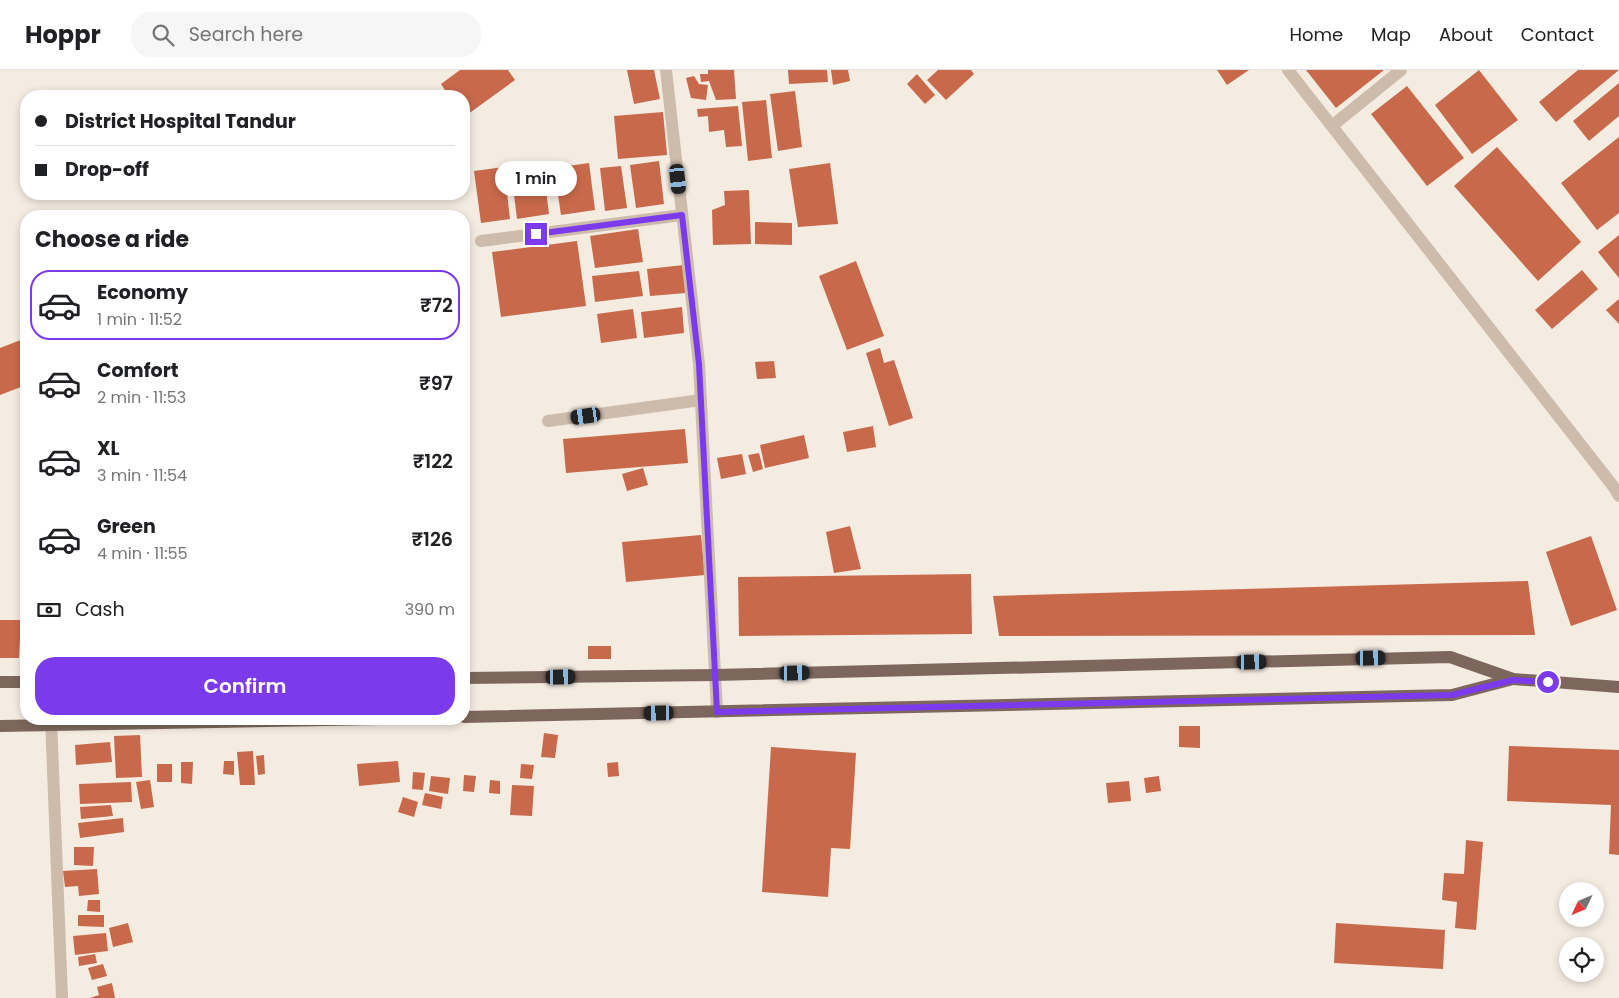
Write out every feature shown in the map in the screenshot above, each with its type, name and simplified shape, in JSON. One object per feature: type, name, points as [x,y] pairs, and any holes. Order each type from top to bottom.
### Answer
[{"type":"main road","points":[[470,678],[716,675],[1450,657],[1513,680],[1619,686]]},
{"type":"main road","points":[[470,717],[1452,695],[1513,680]]},
{"type":"main road","points":[[0,682],[20,682]]},
{"type":"main road","points":[[0,726],[20,724]]},
{"type":"street","points":[[666,70],[699,364],[717,712]]},
{"type":"street","points":[[1288,70],[1619,496]]},
{"type":"street","points":[[1332,126],[1401,70]]},
{"type":"street","points":[[481,241],[682,215]]},
{"type":"street","points":[[548,421],[701,400]]},
{"type":"street","points":[[51,725],[62,998]]},
{"type":"building","points":[[460,70],[508,70],[515,80],[470,113],[470,90],[445,90],[441,84]]},
{"type":"building","points":[[627,70],[654,70],[660,99],[634,104]]},
{"type":"building","points":[[708,70],[734,70],[736,99],[716,100],[709,81],[701,82],[700,74],[708,74]]},
{"type":"building","points":[[788,70],[827,70],[828,82],[789,84]]},
{"type":"building","points":[[831,70],[848,70],[850,81],[833,85]]},
{"type":"building","points":[[938,70],[971,70],[974,74],[946,100],[927,80]]},
{"type":"building","points":[[1217,70],[1249,70],[1227,85]]},
{"type":"building","points":[[1306,70],[1384,70],[1336,108]]},
{"type":"building","points":[[1479,70],[1518,120],[1472,154],[1435,105]]},
{"type":"building","points":[[1578,70],[1619,70],[1556,122],[1539,102]]},
{"type":"building","points":[[917,74],[935,95],[925,104],[907,84]]},
{"type":"building","points":[[694,76],[699,84],[708,85],[706,100],[691,98],[686,78]]},
{"type":"building","points":[[1619,83],[1619,116],[1589,141],[1573,121]]},
{"type":"building","points":[[1407,86],[1464,158],[1427,186],[1371,114]]},
{"type":"building","points":[[795,91],[802,147],[778,151],[770,94]]},
{"type":"building","points":[[766,100],[772,158],[748,161],[742,102]]},
{"type":"building","points":[[738,106],[742,146],[726,147],[724,130],[709,132],[708,116],[698,117],[697,109]]},
{"type":"building","points":[[663,112],[667,155],[618,159],[614,116]]},
{"type":"building","points":[[1619,137],[1619,213],[1597,230],[1561,183]]},
{"type":"building","points":[[1497,147],[1581,242],[1538,281],[1454,186]]},
{"type":"building","points":[[659,161],[664,204],[636,208],[630,165]]},
{"type":"building","points":[[589,163],[595,210],[561,215],[554,168]]},
{"type":"building","points":[[830,163],[838,224],[798,227],[789,169]]},
{"type":"building","points":[[543,166],[549,214],[517,219],[511,170]]},
{"type":"building","points":[[621,166],[627,208],[605,211],[600,168]]},
{"type":"building","points":[[504,167],[510,219],[481,223],[474,171]]},
{"type":"building","points":[[749,190],[751,244],[713,245],[712,210],[725,205],[724,191]]},
{"type":"building","points":[[755,222],[792,223],[792,245],[755,244]]},
{"type":"building","points":[[638,229],[643,262],[595,268],[590,236]]},
{"type":"building","points":[[1619,235],[1619,278],[1598,252]]},
{"type":"building","points":[[577,241],[586,306],[501,317],[492,252]]},
{"type":"building","points":[[856,261],[884,336],[847,350],[819,276]]},
{"type":"building","points":[[684,265],[686,293],[650,296],[647,269]]},
{"type":"building","points":[[1582,270],[1598,289],[1552,329],[1535,310]]},
{"type":"building","points":[[639,271],[643,296],[595,302],[592,276]]},
{"type":"building","points":[[1619,299],[1619,324],[1606,310]]},
{"type":"building","points":[[682,307],[684,333],[644,338],[641,312]]},
{"type":"building","points":[[633,309],[637,338],[601,343],[597,314]]},
{"type":"building","points":[[20,340],[20,387],[0,395],[0,348]]},
{"type":"building","points":[[880,348],[884,363],[894,360],[913,418],[889,426],[866,353]]},
{"type":"building","points":[[774,361],[776,378],[757,379],[755,362]]},
{"type":"building","points":[[873,426],[876,447],[847,452],[843,432]]},
{"type":"building","points":[[685,429],[688,463],[566,473],[563,439]]},
{"type":"building","points":[[804,435],[809,458],[765,468],[760,445]]},
{"type":"building","points":[[759,453],[763,469],[753,472],[748,455]]},
{"type":"building","points":[[742,454],[746,474],[721,479],[717,458]]},
{"type":"building","points":[[643,468],[648,485],[627,491],[622,474]]},
{"type":"building","points":[[850,526],[861,569],[834,573],[826,532]]},
{"type":"building","points":[[701,535],[705,575],[626,582],[622,542]]},
{"type":"building","points":[[1591,536],[1617,610],[1571,626],[1546,552]]},
{"type":"building","points":[[971,574],[972,634],[739,636],[738,577]]},
{"type":"building","points":[[1528,581],[1535,635],[999,636],[993,596]]},
{"type":"building","points":[[0,620],[20,620],[19,658],[0,658]]},
{"type":"building","points":[[588,646],[611,646],[611,659],[588,659]]},
{"type":"building","points":[[1179,726],[1200,726],[1200,748],[1179,747]]},
{"type":"building","points":[[544,733],[558,735],[555,758],[541,757]]},
{"type":"building","points":[[140,735],[142,777],[116,778],[114,736]]},
{"type":"building","points":[[110,742],[112,762],[76,765],[75,745]]},
{"type":"building","points":[[1509,746],[1619,750],[1619,855],[1609,854],[1611,805],[1507,801]]},
{"type":"building","points":[[771,747],[856,753],[850,849],[831,848],[828,897],[762,892]]},
{"type":"building","points":[[253,751],[255,785],[240,785],[237,752]]},
{"type":"building","points":[[264,755],[265,774],[258,775],[256,756]]},
{"type":"building","points":[[224,761],[234,761],[234,775],[223,774]]},
{"type":"building","points":[[398,761],[400,782],[359,786],[357,764]]},
{"type":"building","points":[[181,762],[193,762],[192,784],[181,783]]},
{"type":"building","points":[[618,762],[619,776],[608,777],[607,763]]},
{"type":"building","points":[[157,764],[172,764],[172,782],[157,782]]},
{"type":"building","points":[[521,764],[534,765],[532,779],[520,778]]},
{"type":"building","points":[[413,772],[425,773],[423,790],[412,789]]},
{"type":"building","points":[[464,775],[476,776],[474,792],[463,791]]},
{"type":"building","points":[[431,776],[450,778],[448,794],[429,791]]},
{"type":"building","points":[[1159,776],[1161,791],[1146,793],[1144,778]]},
{"type":"building","points":[[150,780],[154,807],[141,809],[136,782]]},
{"type":"building","points":[[490,780],[500,781],[500,794],[489,793]]},
{"type":"building","points":[[1129,781],[1131,801],[1108,803],[1106,783]]},
{"type":"building","points":[[131,782],[132,802],[80,804],[79,784]]},
{"type":"building","points":[[512,785],[534,786],[532,816],[510,815]]},
{"type":"building","points":[[425,793],[443,797],[441,809],[422,805]]},
{"type":"building","points":[[403,797],[418,802],[414,817],[398,812]]},
{"type":"building","points":[[111,805],[113,816],[81,819],[80,807]]},
{"type":"building","points":[[123,818],[124,832],[80,838],[78,823]]},
{"type":"building","points":[[1466,840],[1483,842],[1476,930],[1455,928],[1457,902],[1442,900],[1444,873],[1464,874]]},
{"type":"building","points":[[74,847],[94,847],[93,866],[74,865]]},
{"type":"building","points":[[97,869],[99,894],[79,896],[78,886],[65,887],[63,871]]},
{"type":"building","points":[[88,900],[100,900],[100,912],[87,911]]},
{"type":"building","points":[[78,915],[104,915],[104,927],[78,926]]},
{"type":"building","points":[[128,923],[133,942],[113,947],[109,928]]},
{"type":"building","points":[[1336,923],[1445,930],[1443,969],[1334,963]]},
{"type":"building","points":[[106,933],[108,951],[75,955],[73,936]]},
{"type":"building","points":[[95,954],[97,963],[79,966],[78,957]]},
{"type":"building","points":[[103,964],[107,976],[92,980],[88,968]]},
{"type":"building","points":[[112,983],[115,998],[90,998],[99,995],[97,987]]},
{"type":"route","points":[[536,234],[682,215],[699,364],[717,712],[1452,695],[1513,680],[1548,682]]}]
